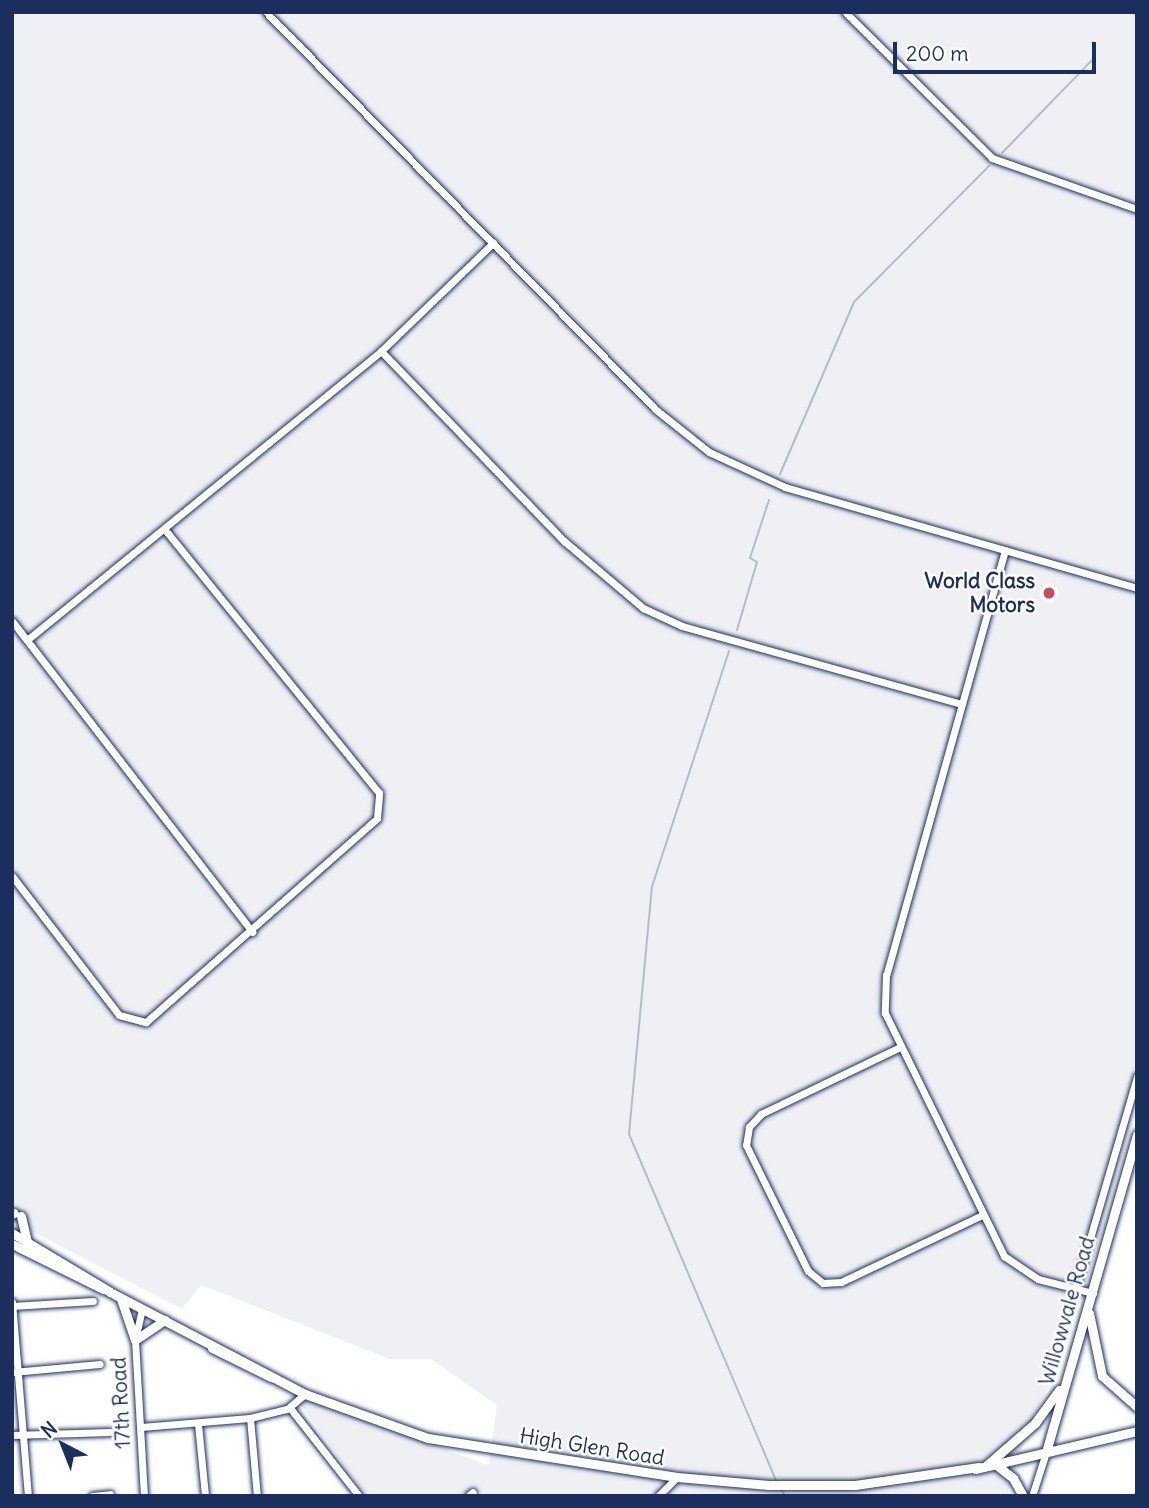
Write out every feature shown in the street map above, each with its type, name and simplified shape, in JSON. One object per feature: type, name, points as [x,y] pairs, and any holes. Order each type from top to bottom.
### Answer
[{"type":"main road","name":"Willowvale Road","points":[[1046,1452],[1137,1135]]},
{"type":"main road","points":[[16,1214],[27,1242]]},
{"type":"main road","name":"High Glen Road","points":[[12,1233],[121,1298],[305,1394],[381,1424],[457,1444],[677,1477],[788,1486],[919,1476],[987,1466],[1137,1431]]},
{"type":"main road","name":"High Glen Road","points":[[14,1248],[105,1289]]},
{"type":"main road","points":[[121,1298],[135,1340],[165,1320]]},
{"type":"main road","points":[[1089,1308],[1094,1358],[1102,1376],[1137,1407]]},
{"type":"main road","points":[[1023,1496],[1013,1478],[987,1466],[1035,1423],[1066,1380]]},
{"type":"street","points":[[266,12],[655,409],[709,452],[785,487],[1137,588]]},
{"type":"street","points":[[845,12],[992,158],[1137,209]]},
{"type":"street","points":[[27,640],[381,351],[493,243]]},
{"type":"street","points":[[381,351],[564,541],[643,608],[682,626],[961,704]]},
{"type":"street","points":[[12,876],[112,1008],[136,1023],[155,1018],[370,827],[381,800],[165,530]]},
{"type":"street","points":[[1005,550],[886,975],[885,1013],[898,1048],[982,1215],[1016,1269],[1075,1290],[1093,1293]]},
{"type":"street","points":[[12,621],[251,932]]},
{"type":"street","points":[[898,1048],[761,1114],[749,1127],[746,1145],[808,1271],[823,1283],[841,1282],[982,1215]]},
{"type":"street","points":[[1075,1290],[1137,1076]]},
{"type":"street","points":[[28,1496],[24,1434],[15,1372],[12,1305],[93,1301]]},
{"type":"street","name":"17th Road","points":[[142,1308],[135,1340],[144,1496]]},
{"type":"street","points":[[15,1372],[100,1364]]},
{"type":"street","points":[[141,1427],[250,1418],[290,1408],[305,1394]]},
{"type":"street","points":[[290,1408],[359,1496]]},
{"type":"street","points":[[250,1418],[257,1496]]},
{"type":"street","points":[[198,1424],[205,1496]]},
{"type":"street","points":[[12,1435],[110,1432]]},
{"type":"street","name":"Willowvale Road","points":[[1032,1496],[1046,1452]]},
{"type":"street","points":[[658,1496],[677,1477]]},
{"type":"street","points":[[92,1496],[110,1494]]},
{"type":"shaded area","points":[[12,12],[1137,12],[1137,1087],[1053,1377],[1028,1427],[1007,1496],[366,1496],[290,1389],[489,1466],[497,1405],[431,1359],[390,1359],[201,1285],[182,1309],[12,1221]]},
{"type":"waterway","points":[[1002,153],[1092,60]]},
{"type":"waterway","points":[[780,474],[854,302],[989,166]]},
{"type":"waterway","points":[[737,630],[757,562],[750,558],[769,500]]},
{"type":"waterway","points":[[729,651],[652,886],[629,1134],[776,1481]]},
{"type":"waterway","points":[[781,1489],[785,1496]]},
{"type":"place","name":"World Class Motors","points":[[1049,593]]}]
